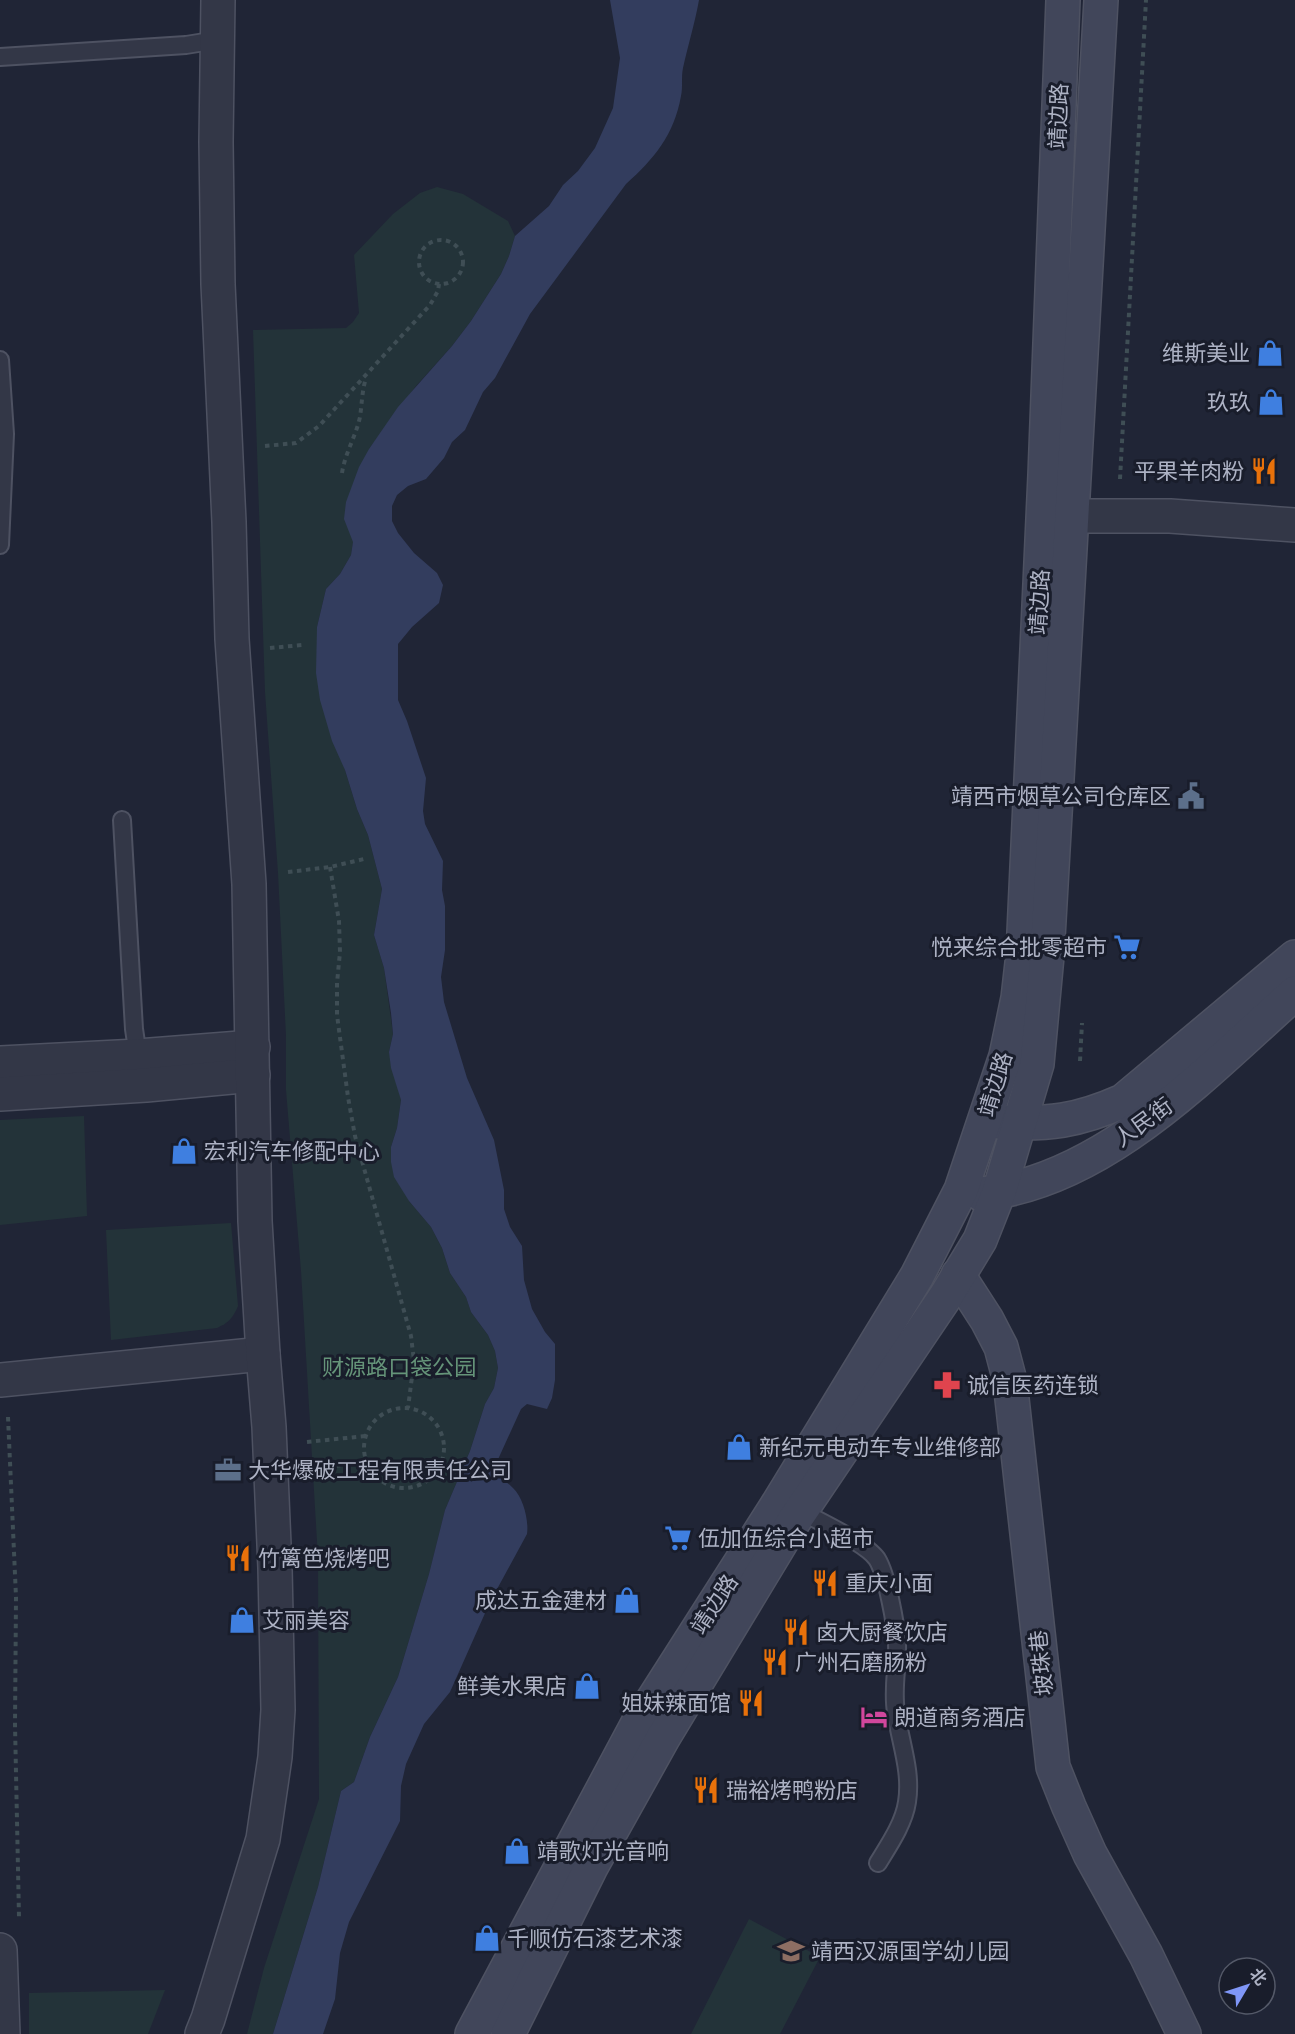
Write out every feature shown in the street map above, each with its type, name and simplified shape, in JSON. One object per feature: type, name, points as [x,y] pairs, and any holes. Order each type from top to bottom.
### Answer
[{"type":"main road","name":"靖边路","points":[[472,2034],[637,1725],[776,1507],[917,1276],[961,1190],[1006,1056],[1018,998],[1023,954],[1044,487],[1062,0]]},
{"type":"main road","name":"靖边路","points":[[508,2034],[591,1868],[641,1778],[800,1511],[946,1296],[980,1240],[999,1192],[1037,1064],[1047,956],[1101,0]]},
{"type":"main road","name":"人民街","points":[[984,1121],[1060,1122],[1103,1111],[1124,1101],[1295,957]]},
{"type":"main road","name":"人民街","points":[[961,1190],[978,1194],[999,1192],[1043,1180],[1122,1140],[1170,1103],[1295,993]]},
{"type":"main road","name":"坡珠巷","points":[[958,1275],[987,1320],[1001,1347],[1010,1381],[1053,1767],[1090,1854],[1146,1955],[1184,2034]]},
{"type":"street","points":[[202,2034],[262,1839],[275,1757],[278,1710],[269,1427],[255,1221],[249,884],[232,639],[218,284],[216,142],[218,0]]},
{"type":"street","points":[[1073,516],[1170,516],[1295,525]]},
{"type":"street","points":[[0,1063],[138,1056],[253,1061]]},
{"type":"street","points":[[0,1094],[146,1085],[253,1061]]},
{"type":"street","points":[[0,1380],[263,1354]]},
{"type":"street","points":[[3,2034],[9,1938]]},
{"type":"lane","points":[[0,57],[186,45],[217,40]]},
{"type":"lane","points":[[0,360],[5,444],[0,544]]},
{"type":"lane","points":[[122,820],[134,1029],[138,1056]]},
{"type":"lane","points":[[800,1511],[860,1544],[877,1559],[885,1582],[897,1643],[894,1674],[895,1711],[908,1772],[907,1803],[896,1834],[878,1863]]},
{"type":"path","points":[[1119,516],[1123,395],[1146,0]]},
{"type":"path","points":[[444,240],[451,242],[462,253],[463,268],[454,280],[439,284],[432,282],[422,272],[420,259],[431,243],[444,240]]},
{"type":"path","points":[[259,447],[296,442],[319,426],[430,305],[438,291],[439,284]]},
{"type":"path","points":[[342,473],[344,460],[360,418],[362,389],[367,374]]},
{"type":"path","points":[[263,649],[302,645]]},
{"type":"path","points":[[281,873],[330,867],[364,859]]},
{"type":"path","points":[[330,867],[339,921],[337,1015],[342,1060],[356,1136],[411,1336],[414,1361],[408,1408]]},
{"type":"path","points":[[408,1408],[432,1419],[445,1442],[440,1468],[422,1485],[409,1489],[396,1488],[384,1483],[373,1474],[366,1462],[364,1449],[366,1436],[372,1424],[382,1414],[394,1409],[408,1408]]},
{"type":"path","points":[[8,1412],[16,1597],[9,1938]]},
{"type":"path","points":[[296,1443],[366,1436]]},
{"type":"path","points":[[307,1468],[366,1462]]},
{"type":"green space","name":"财源路口袋公园","points":[[437,187],[463,194],[508,221],[515,236],[501,274],[471,321],[416,386],[369,449],[351,555],[340,574],[326,589],[317,627],[345,770],[368,835],[382,889],[374,935],[384,968],[393,1034],[389,1052],[401,1100],[397,1128],[391,1147],[409,1201],[431,1227],[442,1248],[450,1273],[466,1297],[471,1312],[488,1335],[495,1351],[498,1368],[494,1388],[485,1404],[470,1451],[445,1510],[429,1574],[398,1677],[370,1737],[354,1782],[341,1791],[318,1887],[273,2034],[247,2034],[264,1968],[319,1799],[318,1558],[301,1271],[286,1090],[286,1036],[278,873],[265,692],[253,330],[346,328],[359,313],[354,255],[393,214],[420,193]]},
{"type":"green space","points":[[84,1116],[87,1216],[0,1225],[0,1120]]},
{"type":"green space","points":[[231,1223],[238,1306],[230,1320],[217,1328],[111,1340],[106,1230]]},
{"type":"green space","points":[[749,1919],[820,1957],[780,2034],[691,2034]]},
{"type":"green space","points":[[165,1990],[148,2034],[29,2034],[29,1993]]},
{"type":"water","points":[[610,0],[699,0],[683,68],[681,96],[673,123],[654,155],[626,184],[530,314],[495,378],[483,392],[465,430],[452,442],[444,458],[426,479],[408,486],[397,495],[392,506],[392,521],[398,533],[414,553],[437,573],[443,585],[439,603],[412,627],[398,644],[398,700],[426,778],[423,811],[425,824],[443,861],[445,950],[441,977],[444,1002],[467,1078],[494,1140],[504,1190],[504,1209],[510,1227],[522,1246],[524,1280],[532,1309],[555,1344],[555,1380],[552,1398],[547,1409],[527,1404],[521,1409],[495,1466],[500,1476],[520,1497],[526,1516],[527,1534],[490,1602],[450,1692],[424,1724],[406,1764],[401,1786],[400,1821],[349,1922],[340,1953],[335,1999],[323,2034],[273,2034],[318,1887],[341,1791],[354,1782],[370,1737],[398,1677],[429,1574],[445,1510],[470,1451],[485,1404],[494,1388],[498,1368],[495,1351],[488,1335],[471,1312],[466,1297],[450,1273],[442,1248],[431,1227],[409,1201],[394,1177],[391,1147],[397,1128],[401,1100],[391,1068],[389,1052],[393,1034],[391,1013],[384,968],[374,935],[382,889],[368,835],[332,741],[320,700],[316,673],[317,627],[326,589],[340,574],[351,555],[353,542],[344,519],[346,502],[359,467],[369,449],[398,407],[471,321],[501,274],[515,236],[549,206],[563,185],[578,171],[595,148],[613,108],[620,58]]},
{"type":"place","name":"维斯美业","points":[[1270,353]]},
{"type":"place","name":"玖玖","points":[[1271,402]]},
{"type":"place","name":"平果羊肉粉","points":[[1264,471]]},
{"type":"place","name":"靖西市烟草公司仓库区","points":[[1191,796]]},
{"type":"place","name":"悦来综合批零超市","points":[[1127,947]]},
{"type":"place","name":"宏利汽车修配中心","points":[[184,1151]]},
{"type":"place","name":"诚信医药连锁","points":[[947,1385]]},
{"type":"place","name":"新纪元电动车专业维修部","points":[[739,1447]]},
{"type":"place","name":"大华爆破工程有限责任公司","points":[[228,1470]]},
{"type":"place","name":"伍加伍综合小超市","points":[[678,1538]]},
{"type":"place","name":"竹篱笆烧烤吧","points":[[238,1558]]},
{"type":"place","name":"重庆小面","points":[[825,1583]]},
{"type":"place","name":"成达五金建材","points":[[627,1600]]},
{"type":"place","name":"艾丽美容","points":[[242,1620]]},
{"type":"place","name":"卤大厨餐饮店","points":[[796,1632]]},
{"type":"place","name":"广州石磨肠粉","points":[[775,1662]]},
{"type":"place","name":"鲜美水果店","points":[[587,1686]]},
{"type":"place","name":"姐妹辣面馆","points":[[751,1703]]},
{"type":"place","name":"朗道商务酒店","points":[[874,1717]]},
{"type":"place","name":"瑞裕烤鸭粉店","points":[[706,1790]]},
{"type":"place","name":"靖歌灯光音响","points":[[517,1851]]},
{"type":"place","name":"千顺仿石漆艺术漆","points":[[487,1938]]},
{"type":"place","name":"靖西汉源国学幼儿园","points":[[791,1951]]}]
